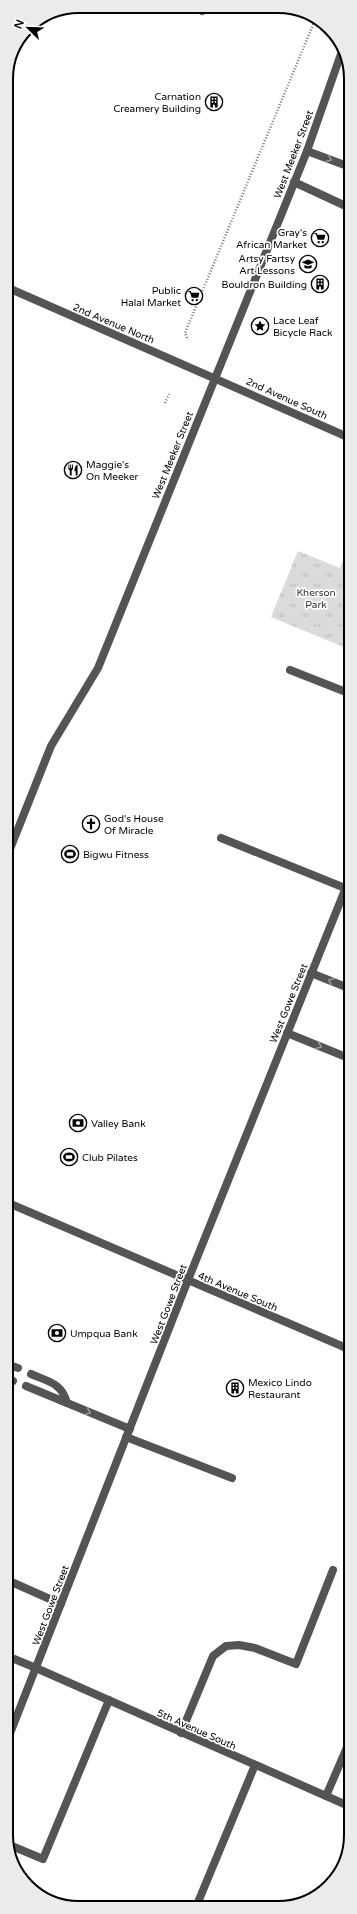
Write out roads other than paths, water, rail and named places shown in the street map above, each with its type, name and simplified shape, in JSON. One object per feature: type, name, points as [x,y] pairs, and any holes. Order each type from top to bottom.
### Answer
[{"type":"street","name":"West Meeker Street","points":[[13,841],[51,746],[98,668],[214,377],[307,151],[340,57]]},
{"type":"street","points":[[307,151],[344,165]]},
{"type":"street","points":[[294,182],[344,205]]},
{"type":"street","name":"2nd Avenue North","points":[[13,290],[214,377]]},
{"type":"street","name":"2nd Avenue South","points":[[214,377],[344,435]]},
{"type":"street","points":[[290,670],[344,691]]},
{"type":"street","points":[[221,838],[344,888]]},
{"type":"street","name":"West Gowe Street","points":[[13,1726],[188,1280],[344,890]]},
{"type":"street","points":[[311,973],[344,986]]},
{"type":"street","points":[[287,1033],[344,1056]]},
{"type":"street","name":"4th Avenue South","points":[[13,1205],[344,1347]]},
{"type":"street","points":[[13,1366],[18,1368]]},
{"type":"street","points":[[31,1374],[56,1385],[64,1393],[67,1403]]},
{"type":"street","points":[[26,1386],[67,1403],[128,1433],[232,1478]]},
{"type":"street","points":[[181,1733],[213,1656],[226,1646],[239,1645],[255,1648],[296,1664],[333,1570]]},
{"type":"street","points":[[13,1583],[61,1604]]},
{"type":"street","name":"5th Avenue South","points":[[13,1658],[344,1804]]},
{"type":"street","points":[[14,1847],[43,1859],[109,1700]]},
{"type":"street","points":[[326,1796],[344,1754]]},
{"type":"street","points":[[198,1901],[255,1765]]},
{"type":"place","name":"Carnation Creamery Building","points":[[214,102]]},
{"type":"place","name":"Gray's African Market","points":[[320,238]]},
{"type":"place","name":"Artsy Fartsy Art Lessons","points":[[308,264]]},
{"type":"place","name":"Bouldron Building","points":[[320,284]]},
{"type":"place","name":"Public Halal Market","points":[[194,296]]},
{"type":"place","name":"Lace Leaf Bicycle Rack","points":[[260,326]]},
{"type":"place","name":"Maggie's On Meeker","points":[[73,470]]},
{"type":"place","name":"God's House Of Miracle","points":[[91,824]]},
{"type":"place","name":"Bigwu Fitness","points":[[70,854]]},
{"type":"place","name":"Valley Bank","points":[[78,1123]]},
{"type":"place","name":"Club Pilates","points":[[69,1157]]},
{"type":"place","name":"Umpqua Bank","points":[[57,1333]]},
{"type":"place","name":"Mexico Lindo Restaurant","points":[[235,1388]]},
{"type":"park label","name":"Kherson Park","points":[[316,598]]}]
